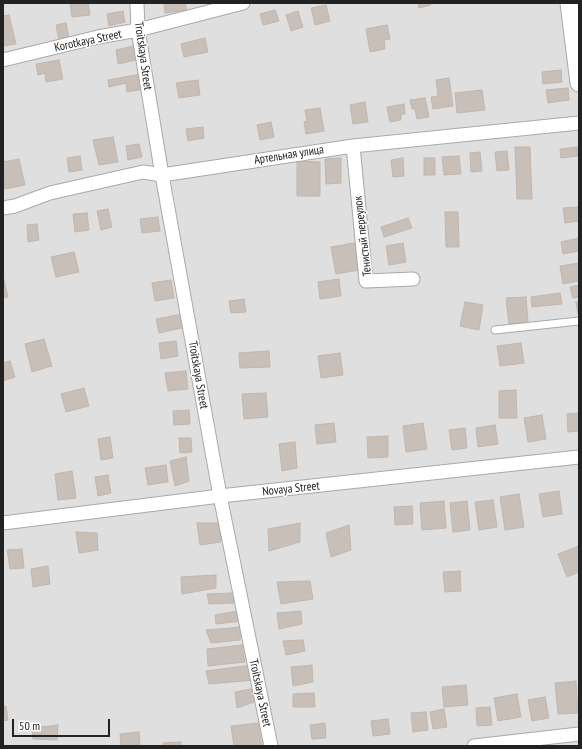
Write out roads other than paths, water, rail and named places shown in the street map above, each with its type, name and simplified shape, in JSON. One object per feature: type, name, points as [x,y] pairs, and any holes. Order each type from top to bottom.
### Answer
[{"type":"street","name":"Troitskaya Street","points":[[137,3],[138,30],[162,175],[220,496],[271,746]]},
{"type":"street","name":"Korotkaya Street","points":[[3,60],[98,37],[138,30],[243,3]]},
{"type":"street","points":[[569,3],[579,84]]},
{"type":"street","name":"Артельная улица","points":[[3,208],[15,206],[50,194],[144,172],[162,175],[353,146],[579,123]]},
{"type":"street","name":"Тенистый переулок","points":[[353,146],[366,281],[413,279]]},
{"type":"street","name":"Novaya Street","points":[[3,523],[220,496],[579,457]]},
{"type":"street","points":[[474,746],[579,734]]},
{"type":"lane","points":[[495,330],[579,321]]}]
